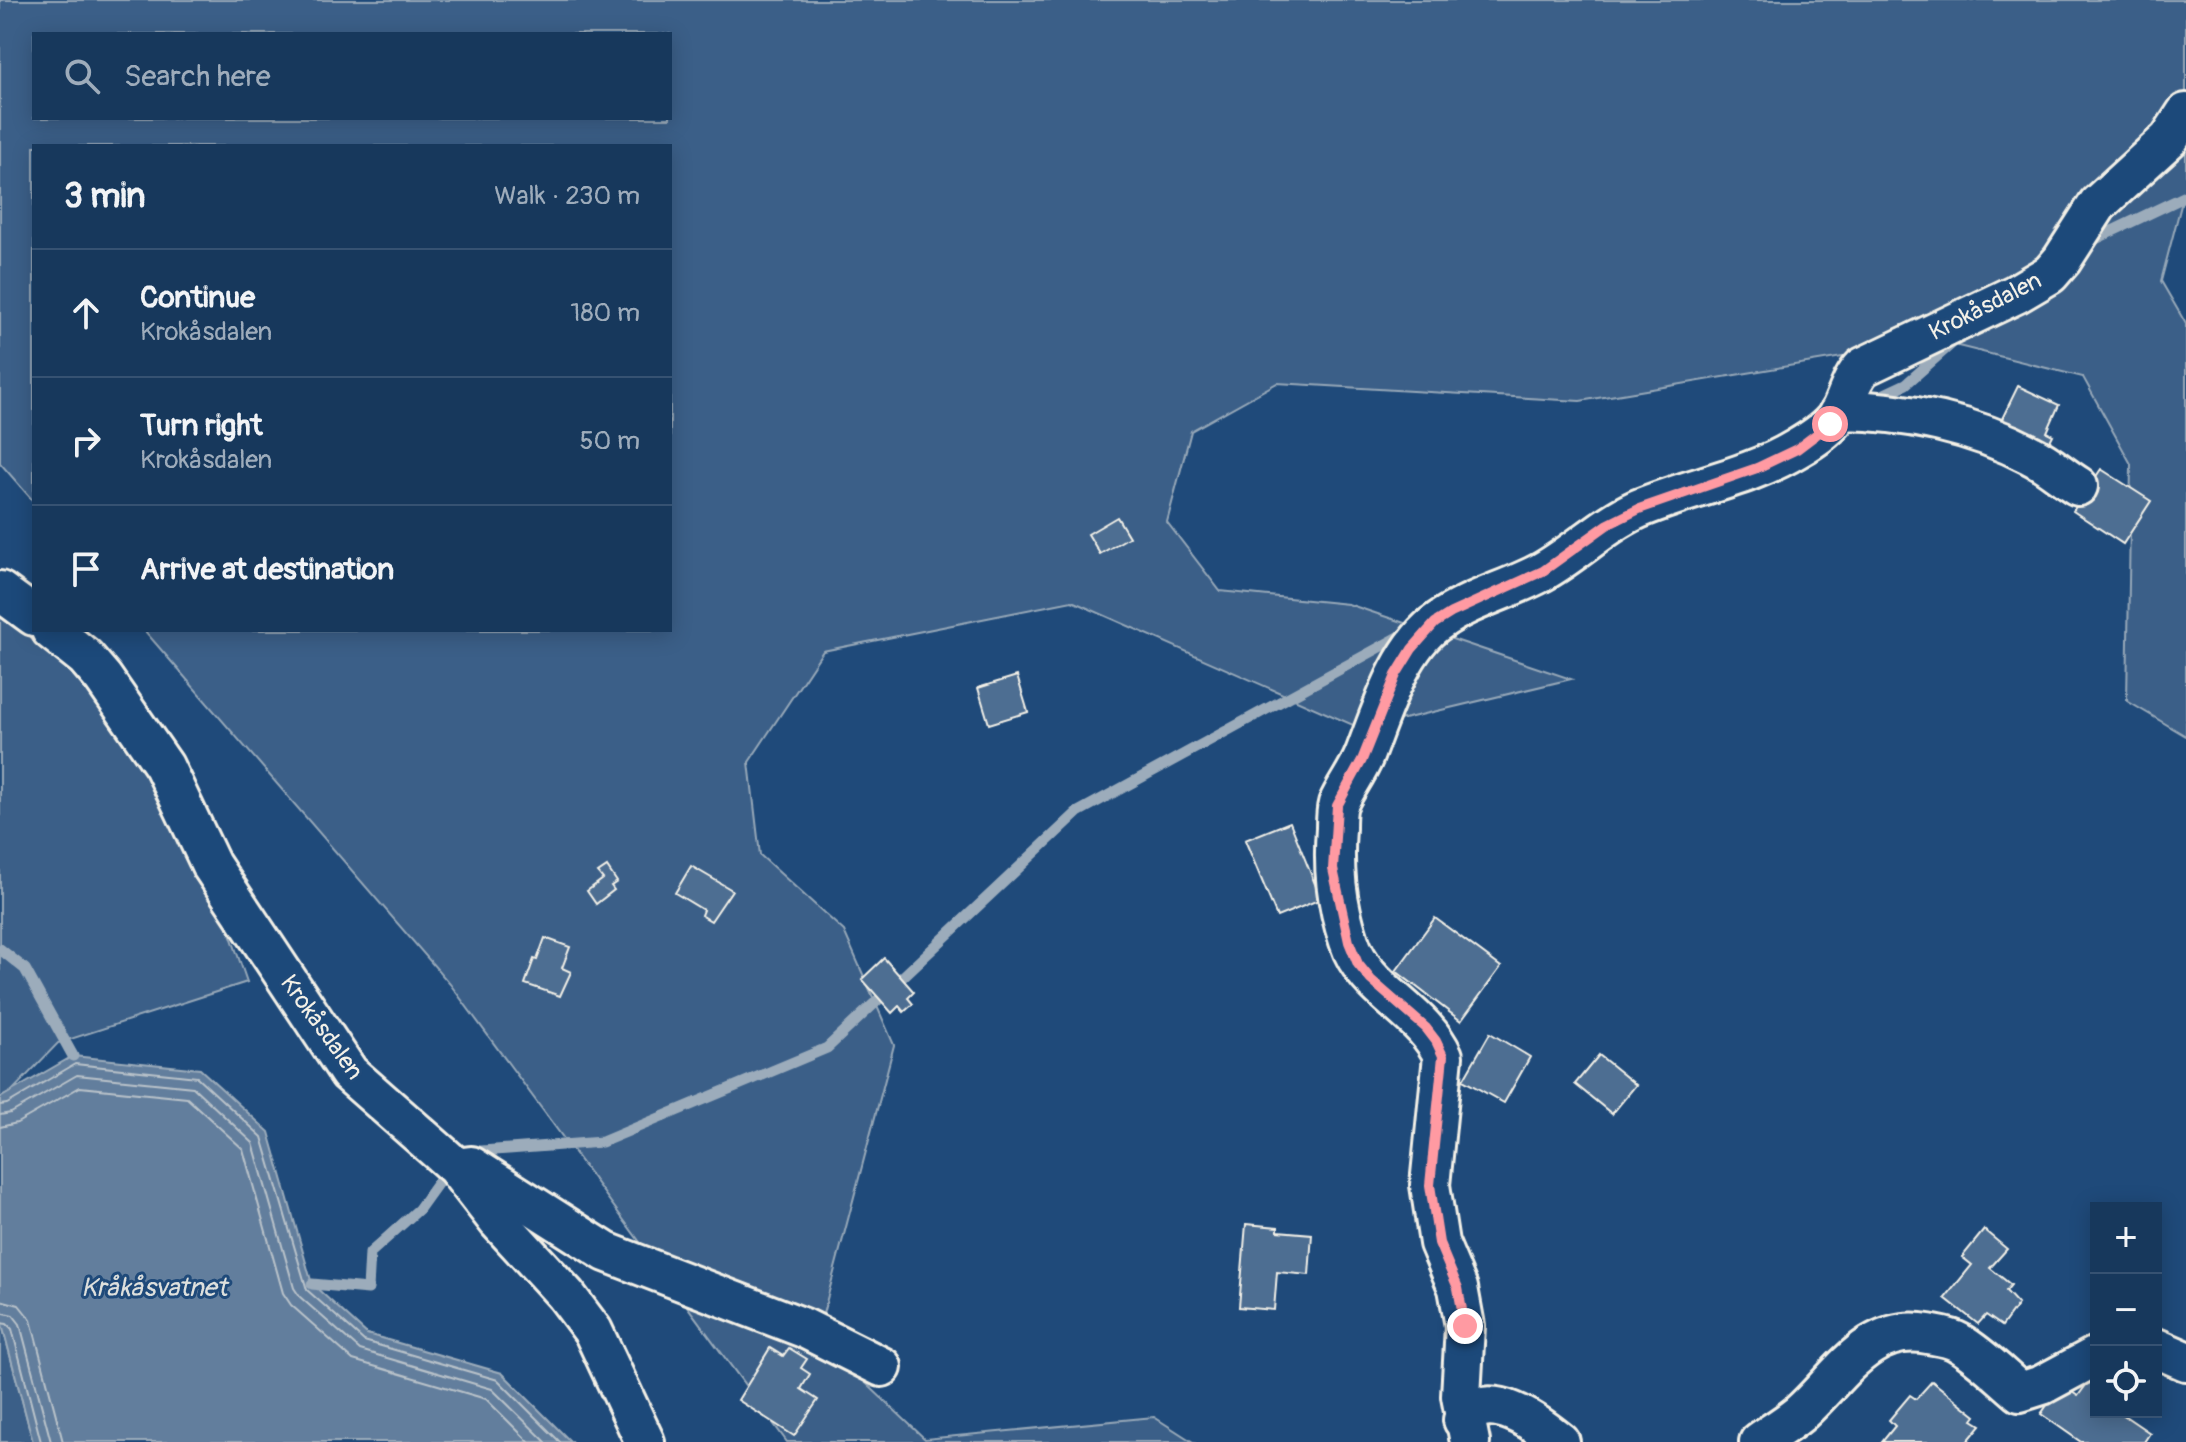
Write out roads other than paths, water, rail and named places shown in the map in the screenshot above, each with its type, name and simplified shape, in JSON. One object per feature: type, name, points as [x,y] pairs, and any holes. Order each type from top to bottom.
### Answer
[{"type":"street","name":"Krokåsdalen","points":[[1467,1431],[1461,1396],[1465,1326],[1458,1288],[1439,1243],[1430,1185],[1443,1056],[1426,1028],[1371,980],[1358,964],[1349,942],[1333,869],[1337,806],[1362,760],[1396,675],[1412,649],[1435,623],[1543,571],[1607,525],[1639,509],[1757,468],[1797,449],[1830,424],[1863,367],[2016,294],[2050,274],[2098,204],[2169,139],[2186,113]]},
{"type":"street","points":[[1838,414],[1843,410],[1886,411],[1988,436],[2034,455],[2078,486]]},
{"type":"street","points":[[0,591],[32,615]]},
{"type":"street","name":"Krokåsdalen","points":[[54,632],[85,657],[164,766],[211,865],[349,1073],[456,1167],[593,1331],[645,1442]]},
{"type":"street","points":[[456,1167],[471,1166],[606,1252],[804,1328],[882,1367]]},
{"type":"street","points":[[1759,1442],[1799,1414],[1856,1355],[1875,1341],[1895,1334],[1915,1332],[1954,1340],[2020,1392],[2042,1385],[2090,1359]]},
{"type":"street","points":[[2162,1351],[2186,1361]]},
{"type":"street","name":"Krokåsdalen","points":[[1467,1431],[1470,1413],[1502,1407],[1515,1411],[1560,1442]]},
{"type":"water","name":"Kråkåsvatnet","points":[[73,1056],[200,1069],[269,1132],[312,1284],[367,1334],[502,1373],[571,1442],[33,1442],[0,1317],[0,1098]]},
{"type":"waterway","points":[[2085,244],[2186,196]]},
{"type":"waterway","points":[[1874,399],[1906,384],[1957,339]]},
{"type":"waterway","points":[[468,1152],[602,1142],[827,1048],[1078,812],[1408,632]]},
{"type":"waterway","points":[[0,949],[25,969],[73,1056]]},
{"type":"waterway","points":[[312,1284],[368,1289],[370,1253],[419,1209],[447,1170]]}]
